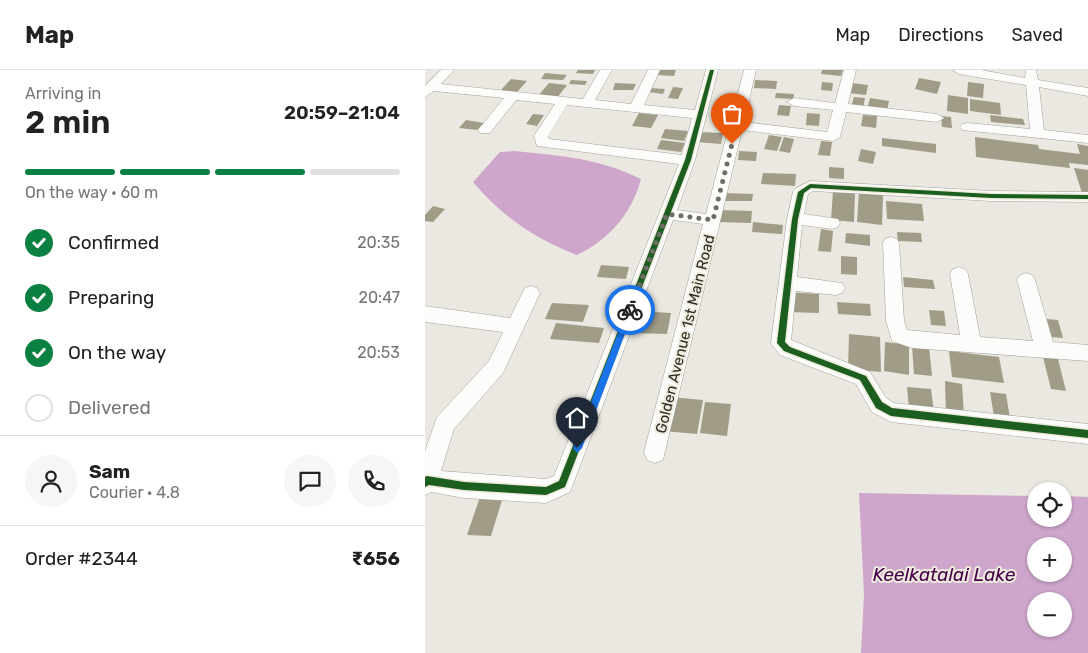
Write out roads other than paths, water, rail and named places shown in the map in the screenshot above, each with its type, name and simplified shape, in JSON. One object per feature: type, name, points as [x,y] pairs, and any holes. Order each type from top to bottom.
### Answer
[{"type":"street","points":[[428,90],[448,70]]},
{"type":"street","points":[[587,103],[606,70]]},
{"type":"street","points":[[636,108],[654,70]]},
{"type":"street","points":[[531,293],[496,367],[453,412],[445,424],[426,482],[546,491],[562,484],[689,160],[712,70]]},
{"type":"street","name":"Golden Avenue 1st Main Road","points":[[655,452],[750,70]]},
{"type":"street","points":[[737,125],[833,137],[850,70]]},
{"type":"street","points":[[959,70],[1032,84],[1088,92]]},
{"type":"street","points":[[1030,70],[1037,133]]},
{"type":"street","points":[[428,90],[513,95],[701,115]]},
{"type":"street","points":[[485,130],[513,95]]},
{"type":"street","points":[[563,101],[541,136],[542,142],[689,160]]},
{"type":"street","points":[[794,102],[937,118]]},
{"type":"street","points":[[967,127],[1088,139]]},
{"type":"street","points":[[1088,197],[991,196],[810,186],[801,192],[795,219],[781,343],[787,349],[863,378],[879,405],[891,412],[1088,434]]},
{"type":"street","points":[[667,214],[713,220]]},
{"type":"street","points":[[795,219],[832,223]]},
{"type":"street","points":[[891,243],[895,321],[899,336],[911,340],[972,346],[1088,353]]},
{"type":"street","points":[[959,274],[972,346]]},
{"type":"street","points":[[1026,280],[1045,350]]},
{"type":"street","points":[[787,283],[836,288]]},
{"type":"street","points":[[425,314],[515,326]]},
{"type":"water","points":[[515,151],[595,162],[641,179],[632,203],[618,224],[599,242],[577,255],[548,242],[520,226],[495,206],[473,182],[500,152]]},
{"type":"water","name":"Keelkatalai Lake","points":[[859,493],[1027,496],[1027,527],[1072,527],[1072,496],[1088,497],[1088,653],[861,653],[864,594]]}]
